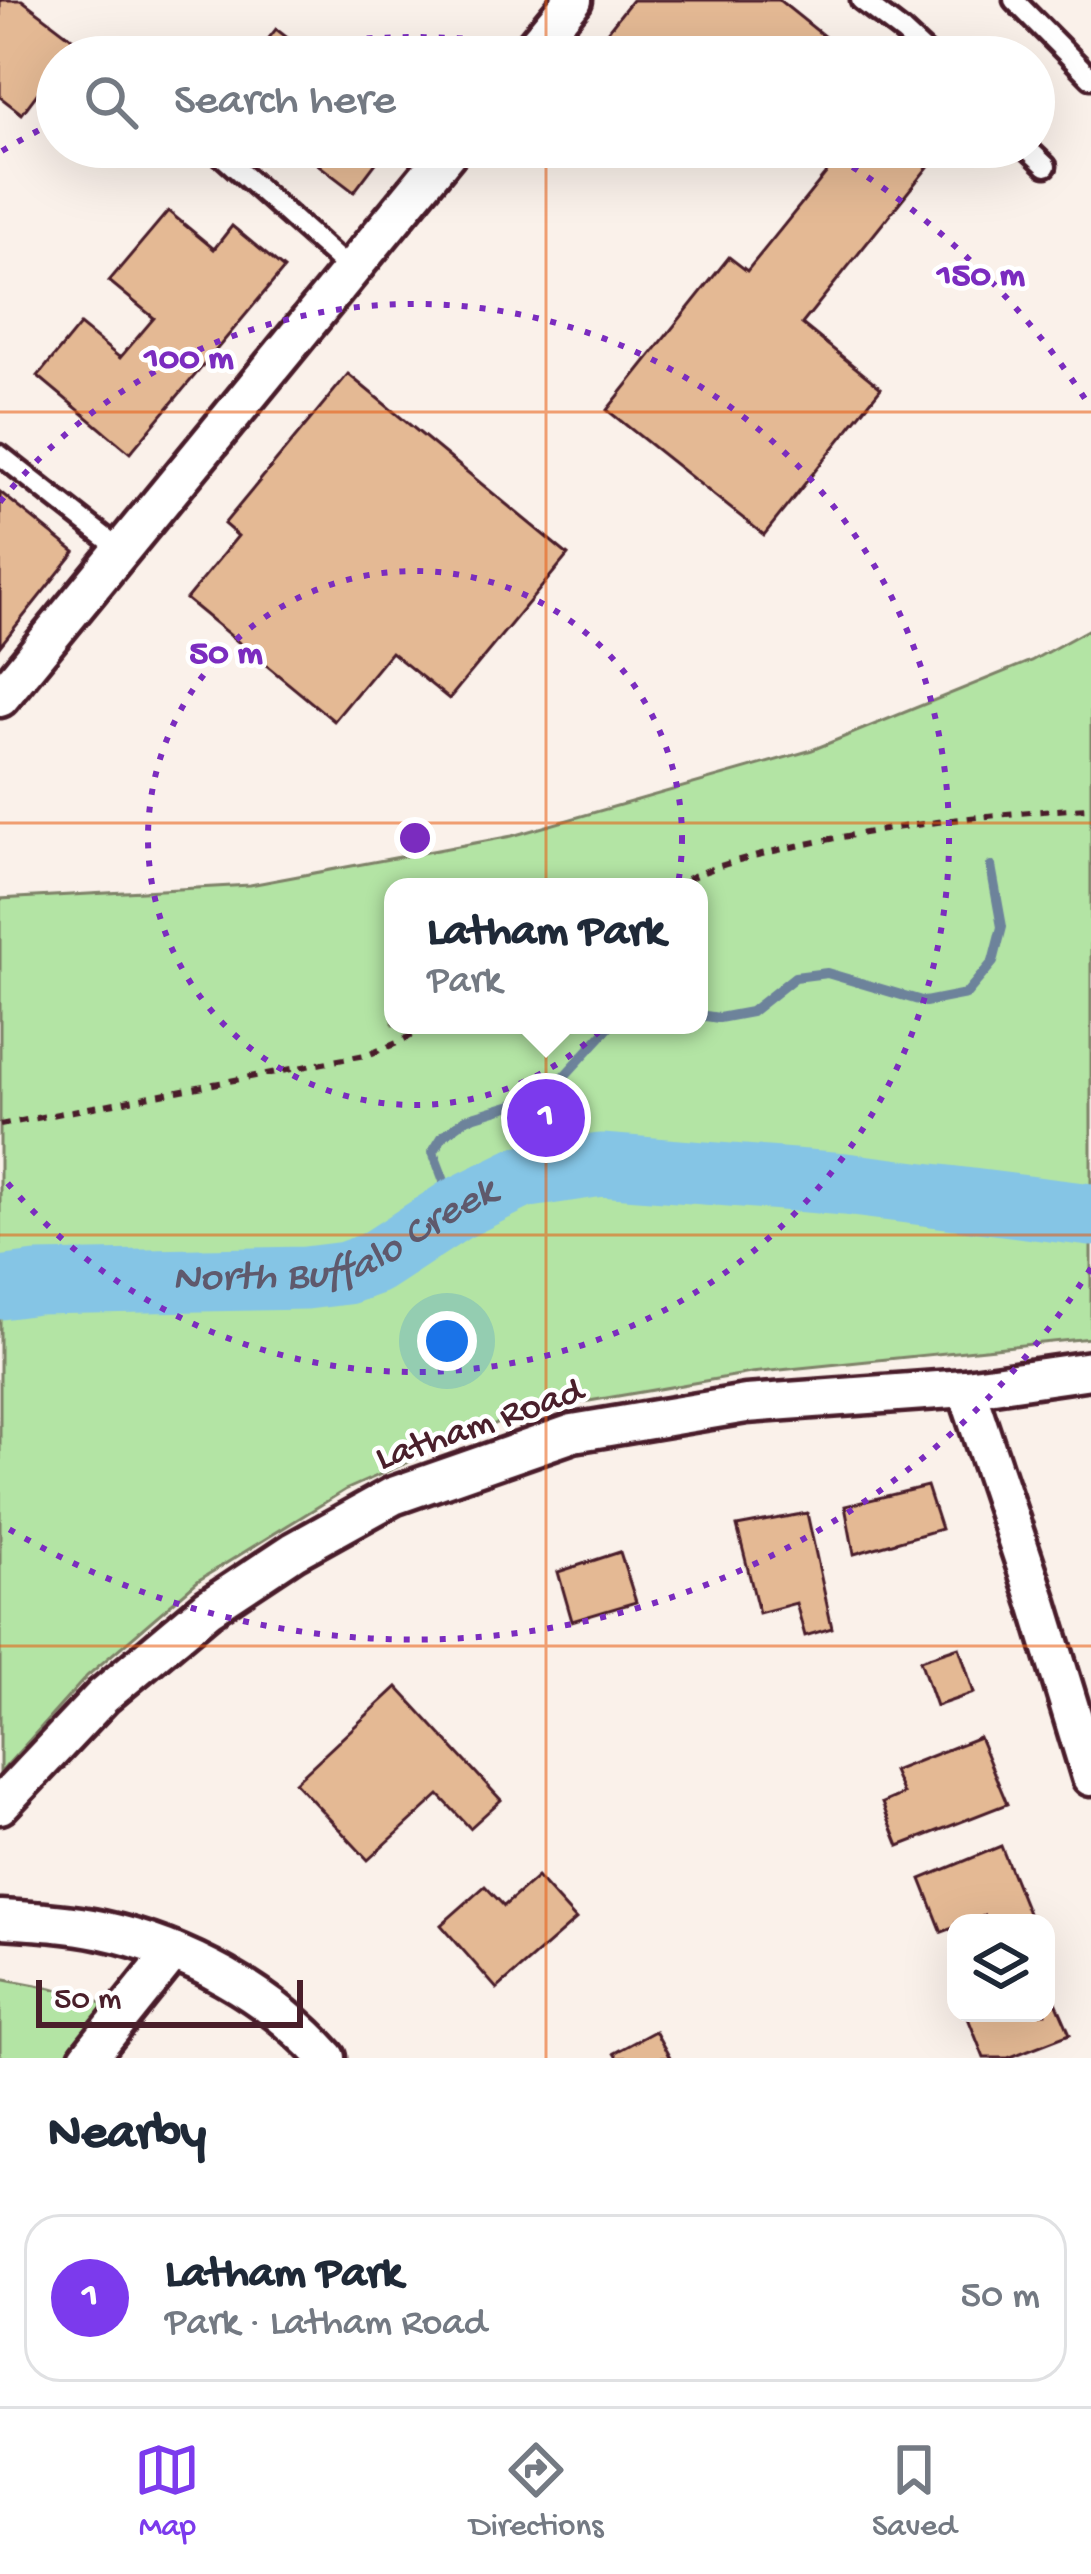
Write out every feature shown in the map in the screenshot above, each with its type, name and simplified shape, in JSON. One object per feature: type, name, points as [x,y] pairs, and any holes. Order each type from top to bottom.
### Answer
[{"type":"street","points":[[543,36],[573,0]]},
{"type":"street","points":[[0,698],[435,168]]},
{"type":"street","name":"Latham Road","points":[[0,1804],[104,1696],[208,1608],[294,1551],[393,1496],[573,1432],[746,1404],[966,1388],[1091,1370]]},
{"type":"street","points":[[966,1388],[1091,1777]]},
{"type":"street","points":[[0,1919],[103,1930],[173,1952],[259,1999],[327,2058]]},
{"type":"street","points":[[88,2058],[173,1952]]},
{"type":"lane","points":[[861,0],[907,36]]},
{"type":"lane","points":[[1014,0],[1050,36]]},
{"type":"lane","points":[[1055,42],[1091,78]]},
{"type":"lane","points":[[236,168],[351,271]]},
{"type":"lane","points":[[0,455],[121,550]]},
{"type":"path","points":[[687,878],[778,850],[907,825],[1091,808]]},
{"type":"path","points":[[0,1125],[370,1054],[413,1034]]},
{"type":"green space","points":[[1091,628],[1091,1338],[751,1373],[520,1413],[345,1490],[199,1580],[87,1676],[0,1773],[0,899],[250,885],[512,836],[812,750],[1031,661]]},
{"type":"green space","points":[[0,1978],[112,2006],[71,2058],[0,2058]]},
{"type":"building","points":[[0,0],[22,0],[69,36],[36,36],[36,95],[22,114],[0,97]]},
{"type":"building","points":[[632,0],[779,0],[824,36],[604,36]]},
{"type":"building","points":[[323,168],[372,168],[354,192]]},
{"type":"building","points":[[830,168],[927,168],[802,324],[881,388],[764,535],[607,410],[729,257],[747,271]]},
{"type":"building","points":[[168,211],[214,249],[232,226],[284,269],[130,453],[38,376],[80,325],[120,358],[154,318],[109,281]]},
{"type":"building","points":[[348,374],[568,555],[449,699],[391,652],[334,721],[186,599],[238,536],[224,524]]},
{"type":"building","points":[[0,492],[75,552],[0,646]]},
{"type":"building","points":[[927,1486],[941,1529],[854,1554],[845,1506]]},
{"type":"building","points":[[807,1513],[832,1628],[805,1636],[796,1603],[759,1613],[737,1526]]},
{"type":"building","points":[[620,1552],[636,1602],[572,1621],[558,1572]]},
{"type":"building","points":[[959,1647],[974,1693],[936,1706],[920,1660]]},
{"type":"building","points":[[397,1687],[501,1800],[470,1828],[439,1795],[368,1860],[295,1782]]},
{"type":"building","points":[[979,1737],[1007,1804],[899,1846],[882,1803],[903,1794],[893,1771]]},
{"type":"building","points":[[1001,1846],[1028,1914],[947,1914],[947,1930],[942,1932],[921,1879]]},
{"type":"building","points":[[537,1877],[576,1920],[497,1989],[441,1925],[485,1886],[504,1906]]},
{"type":"building","points":[[1055,2000],[1070,2034],[1008,2058],[984,2058],[970,2022],[1055,2022]]},
{"type":"building","points":[[655,2031],[670,2058],[617,2058],[614,2053]]},
{"type":"waterway","points":[[708,1016],[751,1012],[795,977],[827,973],[925,1002],[966,994],[993,962],[1002,927],[991,866]]},
{"type":"waterway","points":[[455,1210],[433,1152],[443,1136],[466,1119],[548,1094],[603,1034]]},
{"type":"waterway","name":"North Buffalo Creek","points":[[0,1288],[346,1273],[374,1263],[455,1210],[522,1177],[601,1165],[845,1184],[1091,1215]]},
{"type":"place","name":"Latham Park","points":[[546,1118]]}]
